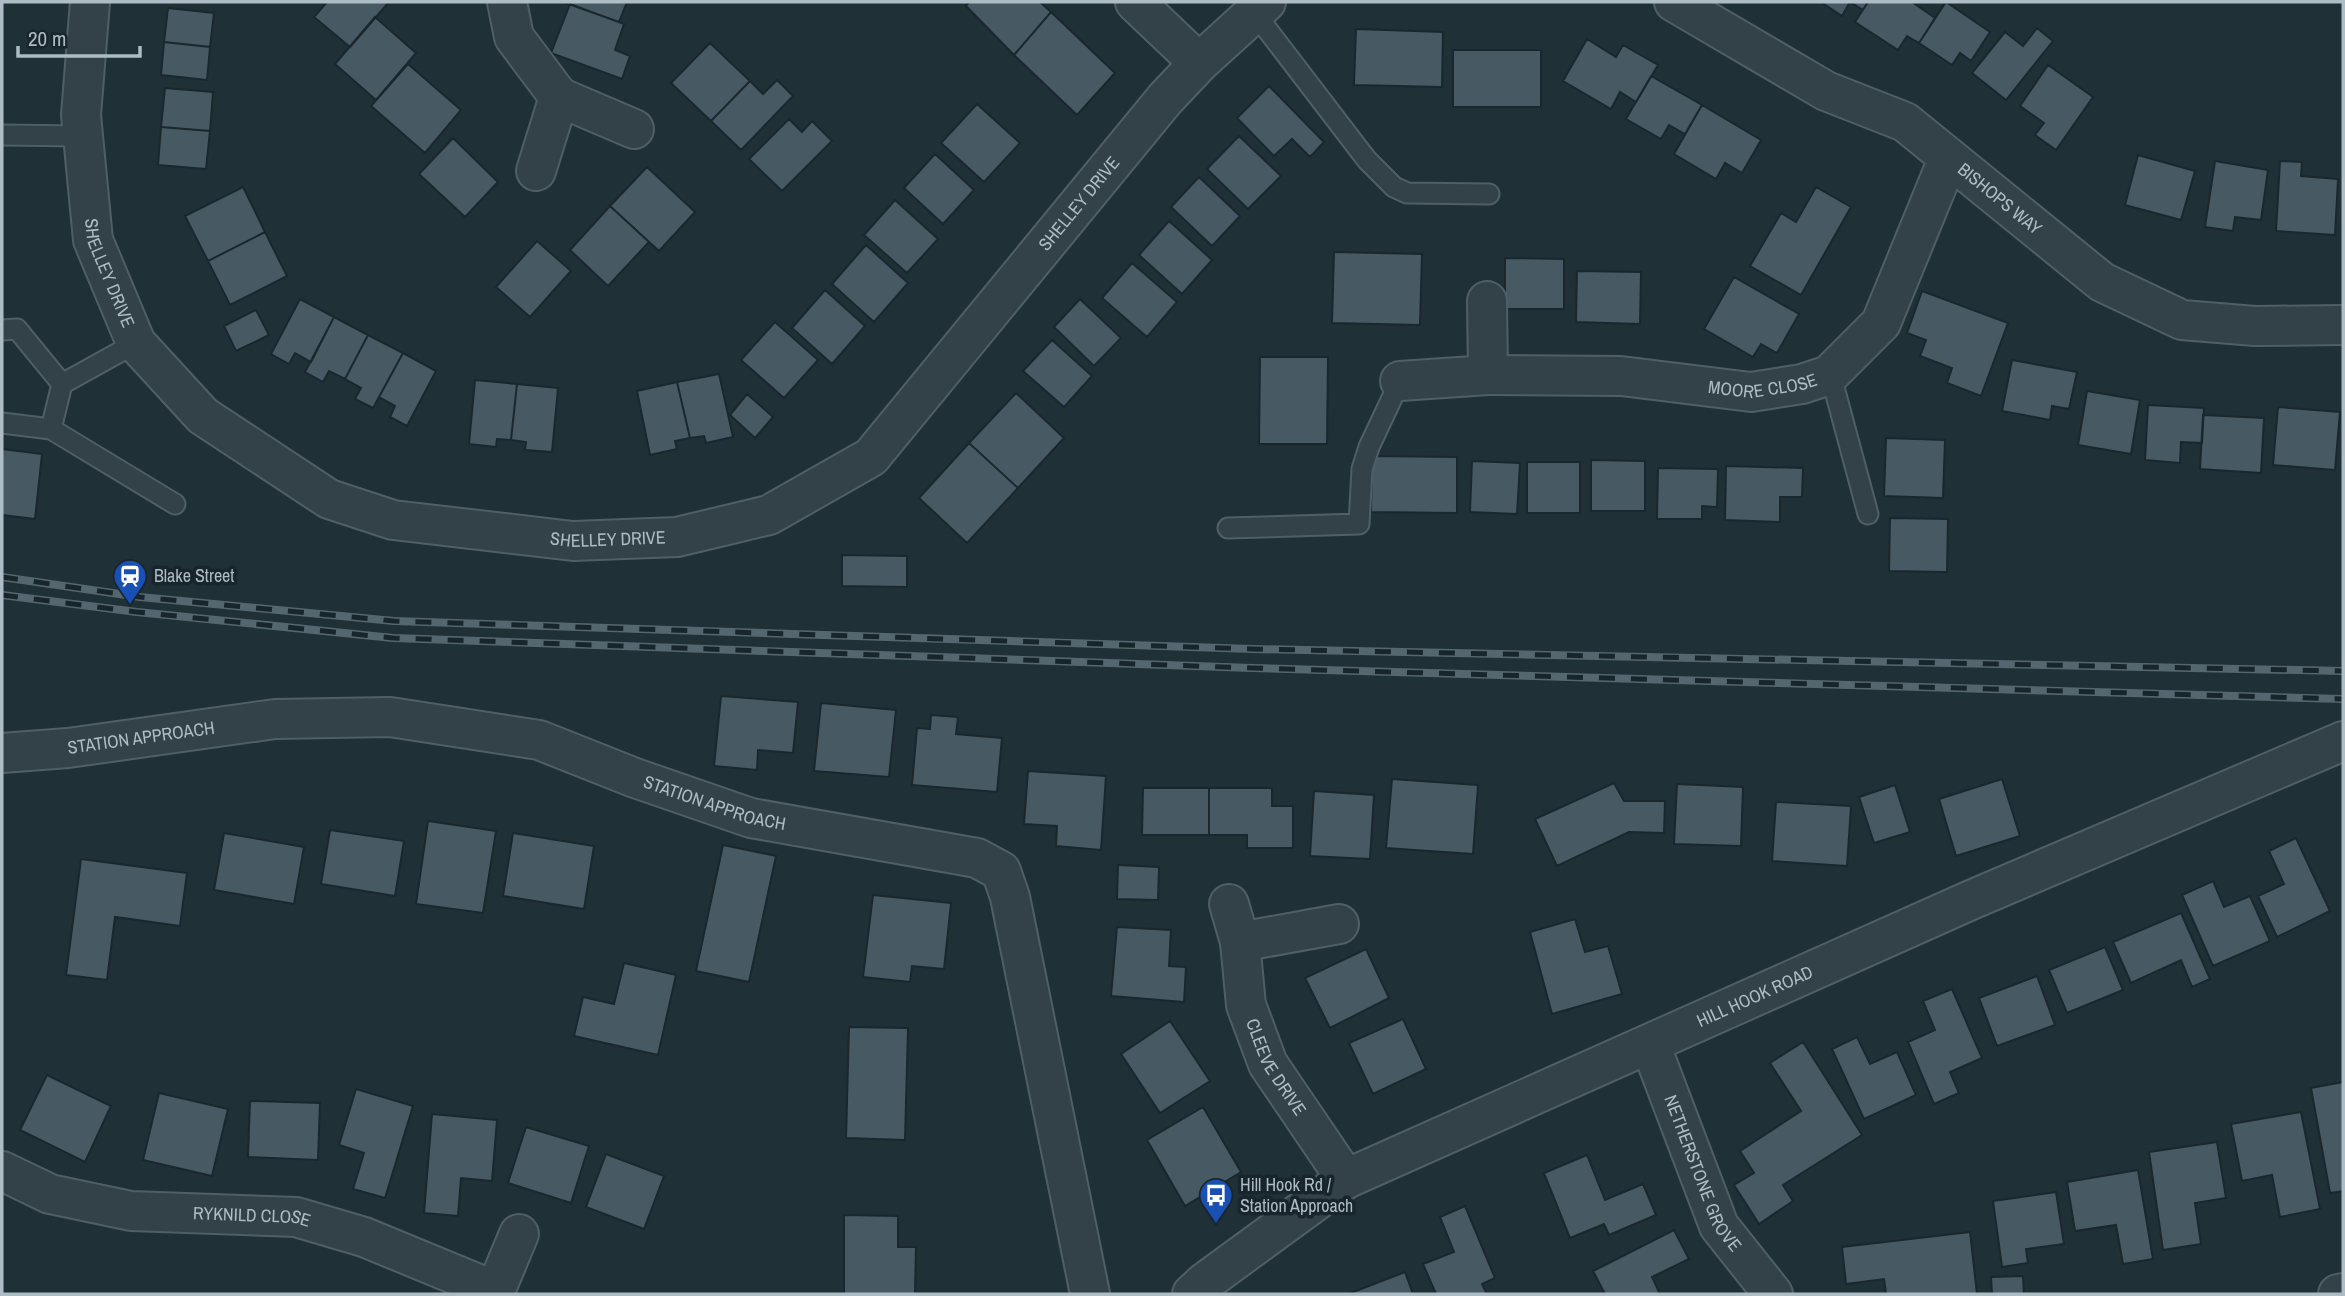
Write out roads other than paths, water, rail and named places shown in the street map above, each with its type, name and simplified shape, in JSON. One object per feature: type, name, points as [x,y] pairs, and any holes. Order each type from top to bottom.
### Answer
[{"type":"street","name":"SHELLEY DRIVE","points":[[90,2],[81,115],[93,240],[136,343],[203,416],[329,499],[393,520],[573,541],[677,537],[769,515],[871,457],[1165,99],[1259,7]]},
{"type":"street","points":[[508,2],[514,37],[559,97],[634,129]]},
{"type":"street","points":[[1135,2],[1199,63]]},
{"type":"street","name":"BISHOPS WAY","points":[[1674,2],[1826,91],[1905,122],[2102,282],[2182,320],[2255,326],[2343,325]]},
{"type":"street","points":[[536,172],[559,97]]},
{"type":"street","name":"MOORE CLOSE","points":[[1400,381],[1488,375],[1621,376],[1751,392],[1802,384],[1829,375],[1881,323],[1948,159]]},
{"type":"street","points":[[1487,301],[1488,375]]},
{"type":"street","name":"STATION APPROACH","points":[[2,753],[68,748],[275,719],[390,717],[539,740],[635,778],[751,818],[978,858],[1000,871],[1010,897],[1090,1294]]},
{"type":"street","name":"HILL HOOK ROAD","points":[[1192,1294],[1346,1179],[1959,905],[2335,744]]},
{"type":"street","name":"CLEEVE DRIVE","points":[[1229,904],[1240,942],[1246,1005],[1268,1064],[1346,1179]]},
{"type":"street","points":[[1240,942],[1339,924]]},
{"type":"street","name":"NETHERSTONE GROVE","points":[[1650,1044],[1719,1226],[1773,1294]]},
{"type":"street","name":"RYKNILD CLOSE","points":[[2,1171],[50,1195],[131,1211],[296,1217],[364,1237],[495,1293],[519,1234]]},
{"type":"lane","points":[[1259,7],[1367,160],[1394,187],[1408,193],[1489,194]]},
{"type":"lane","points":[[2,135],[83,136]]},
{"type":"lane","points":[[2,330],[17,328],[62,384]]},
{"type":"lane","points":[[51,429],[62,384],[136,343]]},
{"type":"lane","points":[[1829,375],[1868,514]]},
{"type":"lane","points":[[1228,528],[1359,524],[1362,469],[1369,447],[1400,381]]},
{"type":"lane","points":[[2,423],[51,429],[175,504]]},
{"type":"railway","points":[[2,577],[140,597],[394,621],[1253,649],[2343,671]]},
{"type":"railway","points":[[2,595],[137,612],[393,638],[1252,668],[2343,699]]},
{"type":"place","name":"Blake Street","points":[[130,606]]},
{"type":"place","name":"Hill Hook Rd / Station Approach","points":[[1216,1225]]}]
